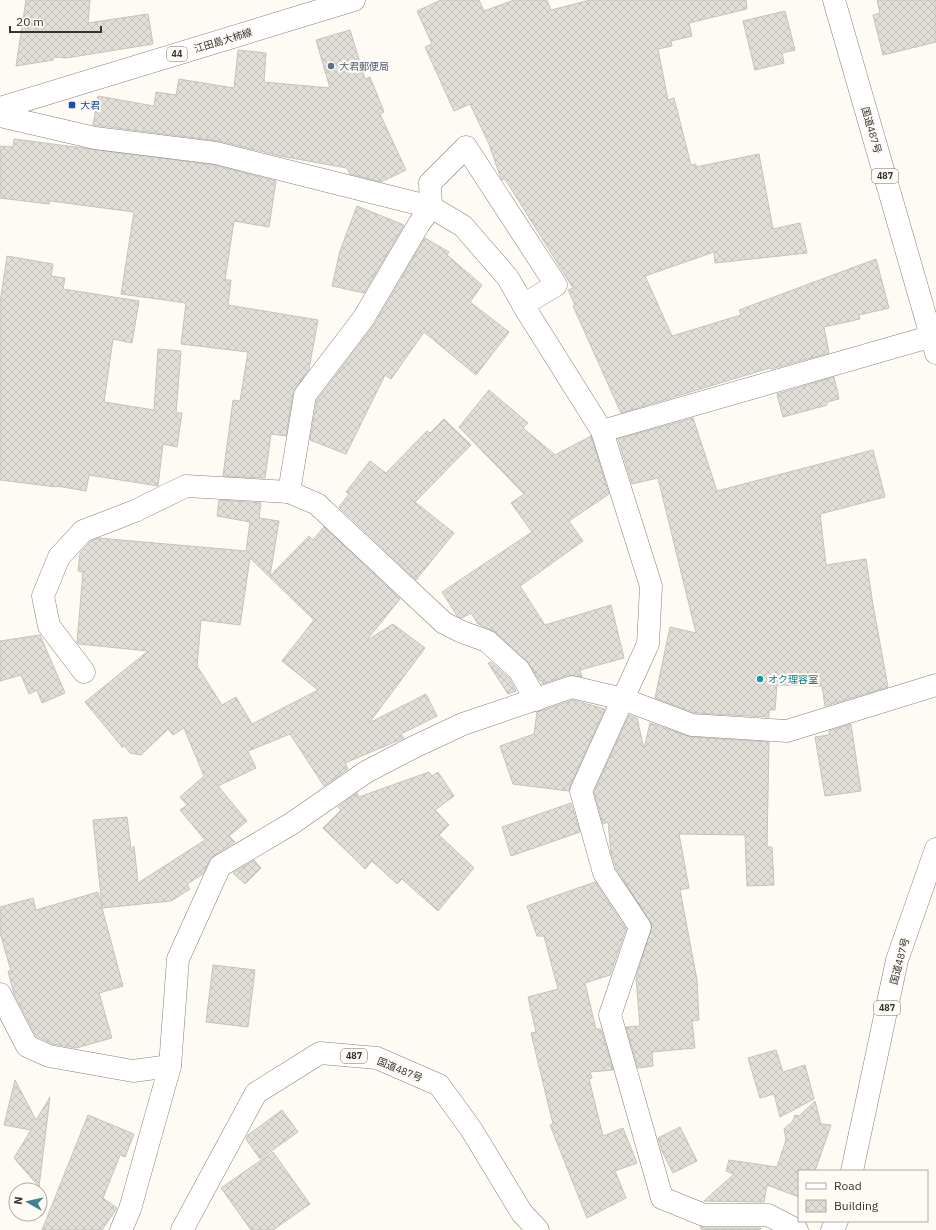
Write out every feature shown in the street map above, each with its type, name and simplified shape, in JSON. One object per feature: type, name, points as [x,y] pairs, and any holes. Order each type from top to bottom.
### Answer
[{"type":"main road","name":"江田島大柿線","points":[[0,108],[354,0]]},
{"type":"main road","name":"国道487号","points":[[834,0],[935,342]]},
{"type":"main road","points":[[0,116],[95,138],[216,153],[431,207],[463,226],[508,278],[523,305],[602,431],[651,586],[648,644],[581,791],[604,873],[640,927],[610,1015],[662,1198],[704,1215],[768,1215],[797,1230]]},
{"type":"main road","points":[[289,492],[305,395],[363,319],[419,224],[431,207],[430,183],[466,148],[556,285],[523,305]]},
{"type":"main road","points":[[602,431],[935,342]]},
{"type":"main road","points":[[84,672],[49,626],[43,596],[58,557],[84,531],[135,511],[186,486],[289,492],[317,504],[444,623],[462,632],[487,641],[518,670],[536,700]]},
{"type":"main road","points":[[121,1230],[130,1209],[170,1066],[178,959],[220,866],[291,824],[366,772],[463,724],[572,687],[623,699],[692,725],[787,731],[936,686]]},
{"type":"main road","name":"国道487号","points":[[852,1170],[897,960],[936,848]]},
{"type":"main road","points":[[0,994],[27,1046],[48,1056],[133,1071],[170,1066]]},
{"type":"main road","name":"国道487号","points":[[182,1230],[256,1093],[320,1053],[377,1058],[439,1085],[471,1129],[522,1213],[538,1230]]},
{"type":"building","points":[[26,0],[90,0],[88,23],[148,14],[153,44],[66,58],[54,57],[53,60],[16,66]]},
{"type":"building","points":[[441,0],[479,0],[484,11],[514,0],[547,0],[551,10],[590,0],[746,0],[747,9],[689,23],[692,36],[671,41],[672,46],[658,49],[668,100],[674,98],[691,165],[696,164],[696,167],[759,154],[773,229],[800,223],[807,253],[715,263],[714,252],[645,276],[672,336],[741,315],[739,310],[876,259],[889,308],[859,315],[860,319],[824,327],[829,353],[771,369],[770,368],[621,413],[573,306],[575,305],[568,290],[573,288],[505,179],[502,180],[489,144],[470,104],[454,111],[425,47],[432,44],[417,11]]},
{"type":"building","points":[[877,0],[936,0],[936,42],[883,55],[873,15],[880,13]]},
{"type":"building","points":[[785,11],[795,50],[782,53],[784,63],[755,70],[743,21]]},
{"type":"building","points":[[350,30],[365,79],[370,77],[384,112],[380,114],[406,170],[381,182],[350,174],[347,168],[280,156],[219,141],[93,125],[98,96],[154,106],[156,92],[176,95],[179,79],[234,88],[238,50],[266,53],[264,82],[330,88],[316,40]]},
{"type":"building","points":[[14,139],[214,165],[276,181],[269,227],[234,221],[225,280],[231,280],[228,305],[318,320],[309,369],[293,393],[286,436],[271,434],[265,478],[223,476],[233,400],[240,401],[248,352],[181,344],[186,303],[121,294],[134,212],[50,201],[49,204],[0,198],[0,146],[13,147]]},
{"type":"building","points":[[357,206],[404,225],[364,293],[332,286],[340,251]]},
{"type":"building","points":[[425,238],[449,252],[447,255],[482,285],[470,302],[509,332],[476,375],[424,332],[391,379],[385,375],[346,454],[310,440],[317,400],[374,325]]},
{"type":"building","points":[[7,256],[53,264],[51,276],[65,278],[63,289],[139,301],[132,343],[113,339],[104,402],[154,410],[158,349],[181,351],[176,413],[182,413],[177,447],[163,444],[158,486],[89,475],[86,491],[57,486],[0,480],[0,303]]},
{"type":"building","points":[[834,377],[839,399],[827,402],[827,405],[783,417],[777,394]]},
{"type":"building","points":[[489,390],[528,423],[523,428],[555,455],[591,436],[609,494],[569,521],[583,541],[520,586],[545,625],[611,605],[624,658],[580,670],[582,677],[568,675],[542,684],[542,680],[540,681],[527,661],[495,632],[478,624],[471,613],[462,618],[457,616],[442,592],[532,532],[511,503],[524,494],[459,427]]},
{"type":"building","points":[[693,418],[717,491],[873,450],[885,497],[820,514],[826,565],[866,559],[888,687],[825,706],[822,686],[777,685],[775,710],[769,710],[769,717],[695,713],[655,698],[670,627],[696,633],[658,478],[632,484],[618,439]]},
{"type":"building","points":[[444,419],[471,445],[415,502],[454,533],[416,580],[339,507],[349,494],[346,492],[370,461],[386,473],[427,431],[430,433]]},
{"type":"building","points":[[219,500],[261,503],[259,518],[279,521],[270,576],[309,536],[313,540],[324,527],[400,599],[366,641],[393,624],[425,648],[369,723],[426,694],[437,716],[401,734],[404,738],[345,763],[348,769],[324,786],[290,734],[248,751],[256,768],[218,786],[247,821],[229,836],[235,842],[213,856],[203,874],[187,884],[190,889],[171,901],[102,908],[123,986],[99,993],[112,1038],[76,1048],[53,1044],[36,1036],[14,994],[8,971],[11,971],[0,933],[0,907],[33,898],[36,910],[98,892],[102,906],[93,820],[127,817],[131,849],[134,846],[138,883],[205,840],[180,810],[187,805],[180,797],[204,776],[184,728],[173,735],[168,729],[141,755],[130,753],[123,744],[123,748],[85,702],[148,651],[79,644],[77,642],[83,572],[78,571],[80,553],[90,542],[98,538],[246,551],[250,522],[217,516]],"holes":[[[250,558],[314,620],[282,661],[318,690],[252,724],[236,697],[222,705],[197,666],[201,620],[240,625]]]},
{"type":"building","points":[[40,635],[65,693],[42,703],[37,690],[29,694],[21,675],[0,681],[0,641]]},
{"type":"building","points":[[491,662],[509,678],[516,691],[508,694],[488,663]]},
{"type":"building","points":[[573,700],[605,709],[569,791],[513,784],[500,746],[534,734],[537,712]]},
{"type":"building","points":[[629,715],[637,718],[644,749],[650,723],[691,737],[769,742],[767,847],[772,847],[774,885],[747,886],[745,835],[679,834],[689,888],[680,890],[697,980],[699,1020],[692,1021],[695,1048],[652,1052],[653,1066],[638,1068],[626,1027],[640,1026],[636,978],[652,925],[616,868],[611,853],[608,822],[603,824],[594,792]]},
{"type":"building","points":[[851,724],[861,791],[825,796],[815,737],[829,735],[829,731]]},
{"type":"building","points":[[429,772],[432,776],[438,772],[454,796],[435,810],[449,825],[439,835],[474,868],[438,911],[402,879],[397,884],[372,861],[365,869],[323,828],[341,810],[338,807],[357,793],[359,797]]},
{"type":"building","points":[[571,803],[580,832],[511,856],[502,827]]},
{"type":"building","points":[[254,860],[261,868],[245,884],[233,873]]},
{"type":"building","points":[[595,882],[626,929],[610,975],[585,983],[596,1029],[601,1029],[613,1070],[590,1072],[592,1078],[589,1079],[603,1136],[623,1128],[637,1163],[615,1171],[626,1198],[587,1218],[550,1125],[553,1124],[531,1033],[536,1032],[528,997],[558,989],[544,936],[537,936],[527,906]]},
{"type":"building","points":[[213,965],[255,970],[248,1027],[206,1022]]},
{"type":"building","points":[[776,1050],[783,1072],[805,1065],[814,1099],[780,1117],[774,1094],[760,1098],[748,1058]]},
{"type":"building","points":[[15,1080],[36,1120],[50,1097],[40,1182],[35,1182],[14,1158],[31,1130],[4,1125]]},
{"type":"building","points":[[815,1101],[821,1124],[831,1125],[815,1170],[798,1170],[798,1197],[767,1185],[764,1202],[704,1201],[734,1174],[726,1171],[729,1160],[777,1167],[786,1140],[784,1129],[793,1121],[795,1115],[799,1116]]},
{"type":"building","points":[[282,1110],[298,1132],[260,1159],[246,1139],[248,1135]]},
{"type":"building","points":[[88,1115],[134,1134],[125,1157],[120,1155],[103,1198],[117,1208],[102,1230],[42,1230],[45,1222],[48,1222],[48,1215]]},
{"type":"building","points":[[680,1127],[697,1161],[673,1173],[662,1151],[658,1138]]},
{"type":"building","points":[[273,1152],[310,1204],[273,1230],[251,1230],[221,1188]]},
{"type":"building","points":[[700,1227],[761,1228],[760,1230],[702,1230]]},
{"type":"place","name":"大君郵便局","points":[[331,66]]},
{"type":"place","name":"大君","points":[[72,105]]},
{"type":"place","name":"オク理容室","points":[[760,679]]}]
